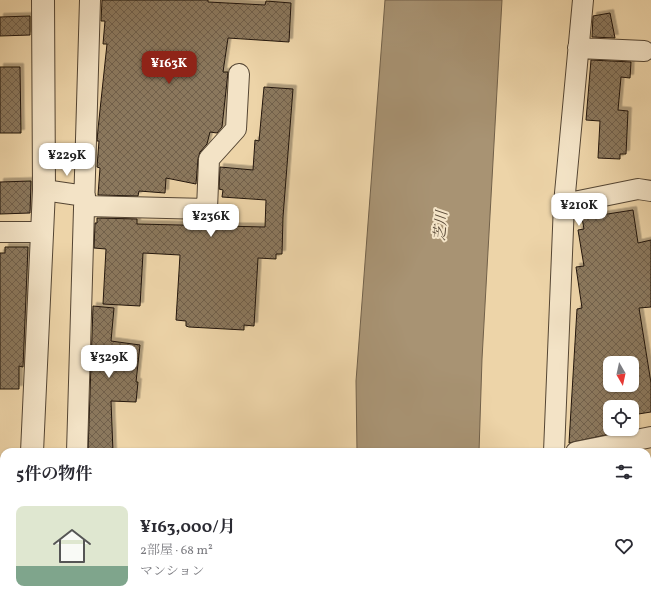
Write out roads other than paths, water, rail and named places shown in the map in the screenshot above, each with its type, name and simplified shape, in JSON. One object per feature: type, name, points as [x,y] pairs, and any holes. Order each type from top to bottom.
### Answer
[{"type":"street","points":[[32,448],[33,396],[43,232],[43,0]]},
{"type":"street","points":[[77,448],[90,0]]},
{"type":"street","points":[[554,448],[564,204],[583,0]]},
{"type":"street","points":[[578,48],[644,51]]},
{"type":"street","points":[[44,190],[85,201],[207,209],[209,159],[236,129],[239,74]]},
{"type":"street","points":[[564,204],[638,189],[651,191]]},
{"type":"street","points":[[0,232],[43,232]]},
{"type":"street","points":[[596,448],[651,437]]},
{"type":"water","name":"芝川","points":[[385,0],[502,0],[482,359],[479,448],[357,448],[356,381]]}]
